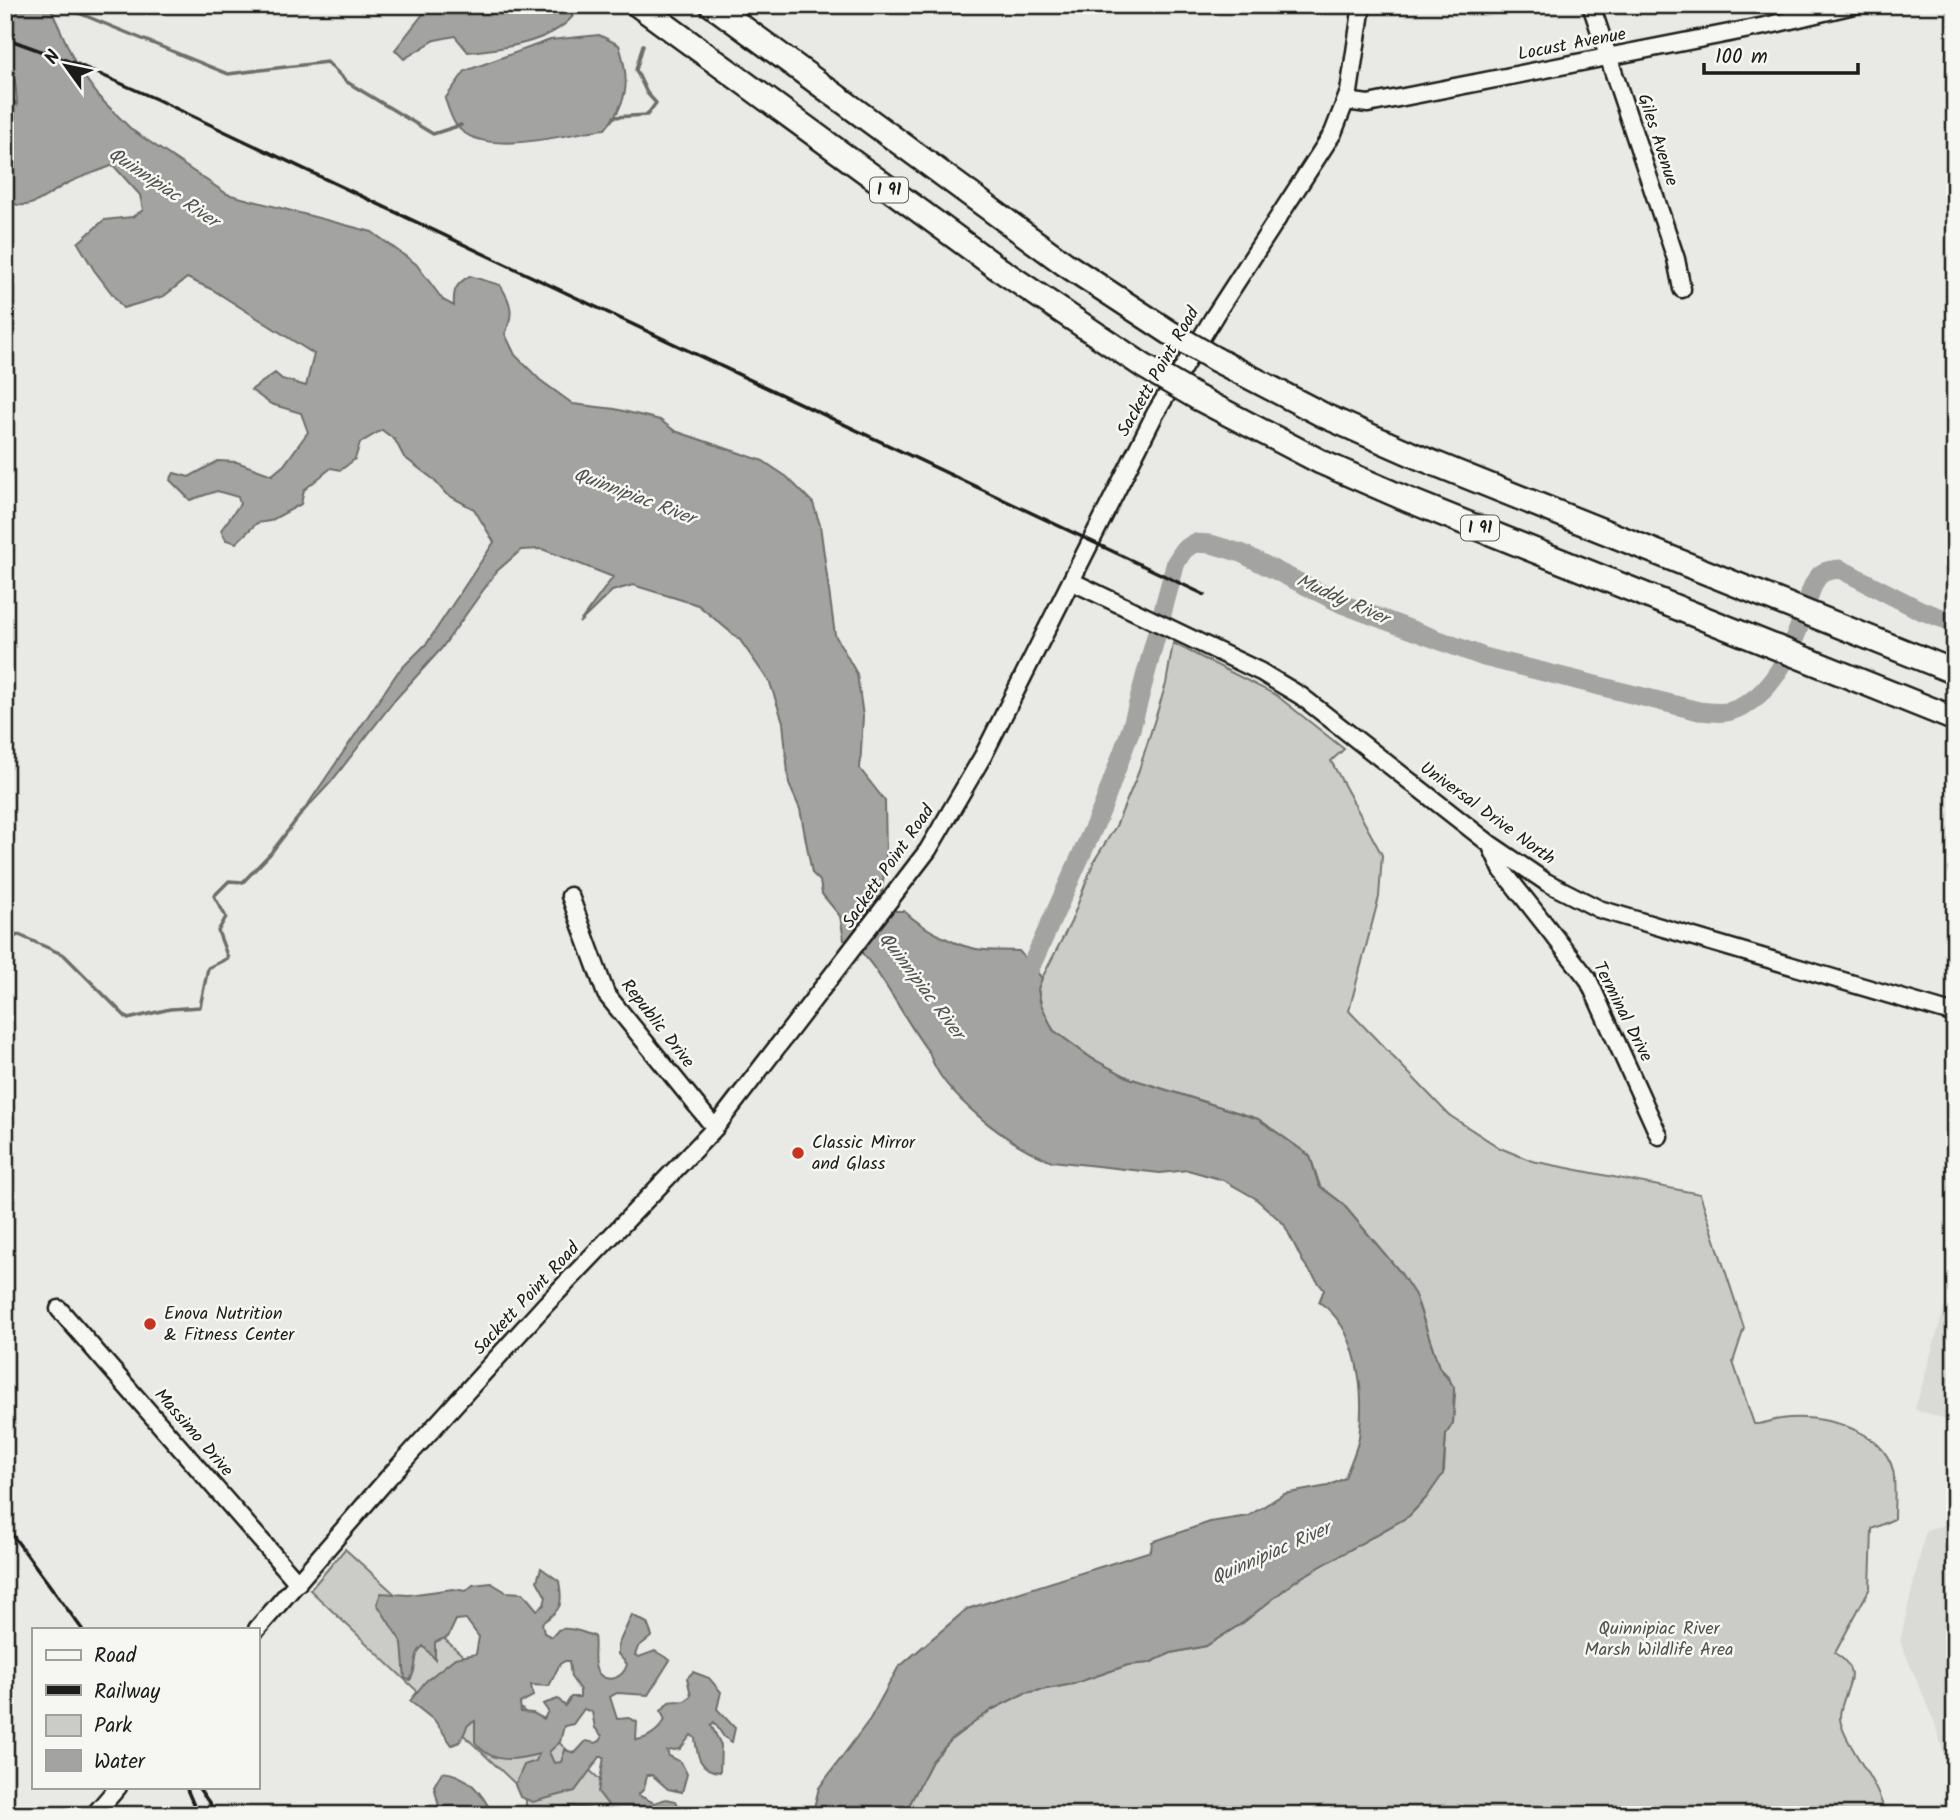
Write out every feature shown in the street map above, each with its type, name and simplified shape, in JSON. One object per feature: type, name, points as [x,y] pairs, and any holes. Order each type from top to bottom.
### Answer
[{"type":"highway","name":"I 91","points":[[638,5],[1009,277],[1145,368],[1198,398],[1284,444],[1373,485],[1955,719]]},
{"type":"highway","name":"I 91","points":[[712,5],[1065,264],[1215,359],[1367,435],[1955,672]]},
{"type":"street","name":"Sackett Point Road","points":[[258,1628],[546,1304],[715,1128],[928,850],[970,781],[1161,404],[1214,315],[1324,148],[1346,101],[1362,5]]},
{"type":"street","name":"Giles Avenue","points":[[1591,5],[1682,289]]},
{"type":"street","name":"Locust Avenue","points":[[1346,101],[1368,104],[1608,57],[1804,11],[1854,5]]},
{"type":"street","name":"Universal Drive North","points":[[1071,581],[1194,643],[1261,672],[1301,696],[1490,844],[1546,882],[1599,909],[1639,924],[1955,1014]]},
{"type":"street","name":"Terminal Drive","points":[[1490,844],[1502,870],[1588,979],[1659,1136]]},
{"type":"street","name":"Republic Drive","points":[[570,896],[606,993],[715,1128]]},
{"type":"street","name":"Massimo Drive","points":[[60,1308],[298,1583]]},
{"type":"street","points":[[94,1815],[117,1788]]},
{"type":"shaded area","points":[[1955,1271],[1955,1422],[1915,1409]]},
{"type":"shaded area","points":[[1955,1522],[1955,1771],[1947,1766],[1935,1724],[1900,1641],[1926,1530]]},
{"type":"green space","name":"Quinnipiac River Marsh Wildlife Area","points":[[1173,643],[1276,695],[1344,749],[1331,761],[1382,855],[1379,897],[1349,1011],[1449,1115],[1500,1148],[1532,1161],[1700,1194],[1744,1328],[1733,1362],[1754,1424],[1796,1418],[1830,1421],[1862,1434],[1876,1443],[1887,1456],[1894,1476],[1894,1519],[1872,1529],[1870,1588],[1835,1653],[1844,1660],[1851,1675],[1841,1707],[1841,1725],[1876,1789],[1885,1815],[904,1815],[932,1761],[952,1739],[991,1710],[1025,1693],[1073,1684],[1128,1665],[1149,1663],[1171,1653],[1206,1646],[1244,1622],[1295,1581],[1409,1516],[1426,1498],[1444,1471],[1446,1434],[1453,1423],[1455,1395],[1449,1377],[1439,1367],[1418,1303],[1400,1272],[1342,1203],[1320,1186],[1310,1156],[1258,1119],[1129,1078],[1097,1062],[1053,1030],[1042,1008],[1038,989],[1042,978],[1071,922],[1094,861],[1116,826],[1137,776],[1166,684]]},
{"type":"green space","points":[[345,1549],[639,1815],[526,1815],[526,1794],[310,1590]]},
{"type":"water","name":"Quinnipiac River","points":[[5,5],[49,5],[77,67],[101,99],[132,130],[227,194],[372,232],[416,264],[443,300],[454,306],[456,288],[470,276],[500,285],[510,309],[510,320],[505,334],[515,355],[540,380],[573,404],[615,409],[660,420],[675,431],[763,461],[787,477],[813,503],[820,525],[835,635],[857,674],[863,716],[860,769],[885,801],[886,855],[881,900],[953,942],[975,949],[1019,951],[1042,978],[1038,989],[1040,1002],[1053,1030],[1091,1058],[1129,1078],[1258,1119],[1310,1156],[1319,1186],[1342,1203],[1400,1272],[1415,1295],[1439,1367],[1454,1387],[1453,1423],[1446,1434],[1443,1474],[1409,1516],[1295,1581],[1244,1622],[1206,1646],[1171,1653],[1149,1663],[1128,1665],[1073,1684],[1025,1693],[991,1710],[952,1739],[932,1761],[904,1815],[812,1815],[819,1788],[870,1719],[898,1668],[967,1609],[1151,1551],[1152,1542],[1210,1522],[1248,1516],[1284,1494],[1328,1486],[1345,1478],[1358,1442],[1361,1420],[1360,1382],[1351,1345],[1332,1313],[1319,1302],[1324,1290],[1303,1262],[1284,1224],[1255,1198],[1223,1180],[1188,1170],[1160,1173],[1052,1161],[999,1132],[963,1102],[936,1068],[929,1052],[876,971],[864,955],[844,940],[840,916],[822,894],[820,881],[812,873],[800,809],[789,784],[783,722],[770,683],[740,640],[698,605],[633,585],[612,591],[579,623],[613,577],[542,549],[521,550],[497,571],[441,649],[394,701],[331,782],[302,813],[398,672],[427,643],[494,542],[474,509],[446,494],[433,479],[404,457],[395,440],[382,430],[360,443],[355,459],[341,470],[331,468],[304,490],[301,504],[270,521],[257,523],[236,543],[226,540],[221,530],[240,504],[238,497],[217,491],[190,500],[170,480],[174,473],[189,477],[218,461],[237,462],[272,475],[284,465],[308,432],[301,413],[271,404],[251,390],[275,373],[282,379],[306,386],[314,354],[213,290],[187,278],[164,296],[123,308],[94,270],[78,243],[104,220],[132,217],[143,210],[140,195],[113,165],[72,181],[30,204],[14,204],[5,200],[5,89],[17,105]]},
{"type":"water","points":[[430,5],[571,5],[573,16],[552,33],[524,43],[468,52],[455,36],[435,40],[404,59],[395,50]]},
{"type":"water","points":[[599,35],[619,45],[626,80],[623,100],[605,129],[505,143],[485,141],[468,135],[454,122],[445,99],[465,71],[550,40]]},
{"type":"water","points":[[541,1568],[559,1581],[560,1606],[542,1623],[544,1633],[552,1637],[558,1630],[567,1629],[594,1636],[595,1665],[601,1676],[606,1678],[621,1675],[625,1670],[627,1664],[618,1654],[618,1645],[632,1615],[647,1623],[652,1636],[638,1647],[635,1655],[639,1657],[655,1651],[670,1660],[648,1695],[617,1693],[610,1697],[617,1719],[629,1718],[637,1722],[636,1740],[649,1736],[660,1727],[665,1720],[661,1711],[669,1702],[684,1701],[691,1695],[687,1678],[693,1672],[709,1678],[721,1692],[717,1709],[735,1728],[732,1742],[724,1737],[714,1722],[711,1725],[721,1745],[720,1772],[703,1765],[698,1756],[695,1738],[691,1735],[680,1749],[667,1751],[669,1756],[681,1762],[687,1774],[682,1792],[668,1789],[652,1775],[647,1775],[644,1789],[638,1795],[654,1803],[666,1799],[675,1801],[682,1815],[540,1815],[562,1807],[602,1811],[608,1805],[598,1792],[604,1757],[600,1757],[575,1791],[533,1802],[520,1797],[515,1785],[524,1765],[536,1761],[539,1754],[505,1759],[489,1754],[475,1742],[475,1721],[468,1725],[460,1742],[452,1745],[435,1721],[410,1701],[426,1681],[455,1658],[476,1654],[479,1637],[466,1619],[456,1620],[448,1637],[435,1642],[435,1659],[423,1646],[417,1654],[410,1680],[405,1679],[402,1643],[377,1604],[381,1593],[408,1595],[453,1589],[466,1591],[473,1585],[491,1583],[506,1592],[523,1593],[537,1610],[544,1605],[546,1597],[537,1581]],"holes":[[[569,1661],[571,1677],[580,1690],[580,1697],[571,1697],[565,1706],[558,1699],[543,1704],[548,1711],[544,1719],[533,1713],[521,1712],[520,1703],[533,1696],[531,1685],[549,1686],[560,1664]],[[584,1709],[592,1712],[595,1728],[602,1736],[601,1740],[596,1743],[586,1741],[575,1753],[565,1750],[561,1762],[554,1763],[549,1752],[560,1742],[564,1726],[573,1724]]]},
{"type":"water","points":[[442,1772],[459,1776],[473,1786],[493,1815],[441,1815],[434,1786]]},
{"type":"waterway","points":[[59,5],[228,74],[327,62],[347,82],[433,134],[461,125]]},
{"type":"waterway","points":[[614,117],[647,115],[656,103],[647,93],[636,70],[643,45]]},
{"type":"waterway","name":"Muddy River","points":[[1022,986],[1102,809],[1131,729],[1176,562],[1184,550],[1194,543],[1211,544],[1241,553],[1342,604],[1484,657],[1707,712],[1727,712],[1746,704],[1770,683],[1794,640],[1814,582],[1827,571],[1840,569],[1920,610],[1955,623]]},
{"type":"waterway","points":[[5,939],[19,935],[64,955],[128,1019],[170,1009],[200,1007],[208,968],[228,958],[218,931],[226,917],[214,896],[229,881],[243,882],[270,854],[304,810]]},
{"type":"railway","points":[[5,38],[79,65],[156,99],[1205,595]]},
{"type":"railway","points":[[5,1525],[81,1628]]},
{"type":"railway","points":[[186,1788],[198,1815]]},
{"type":"railway","points":[[199,1788],[218,1815]]},
{"type":"place","name":"Classic Mirror and Glass","points":[[798,1153]]},
{"type":"place","name":"Enova Nutrition & Fitness Center","points":[[150,1324]]}]
